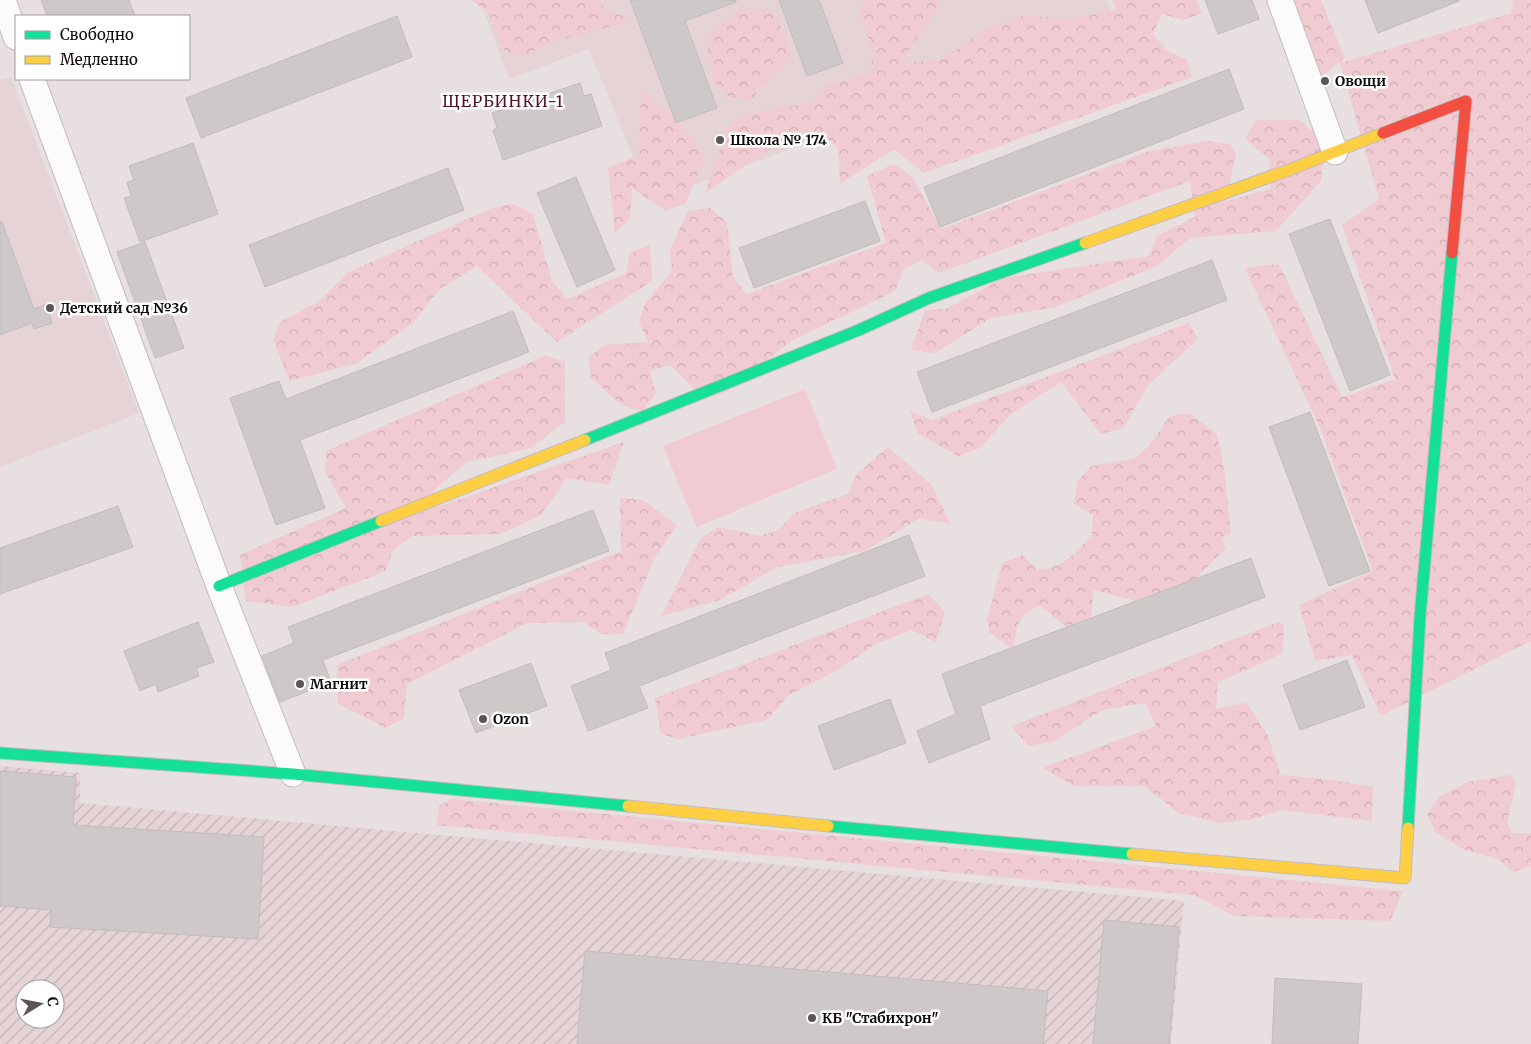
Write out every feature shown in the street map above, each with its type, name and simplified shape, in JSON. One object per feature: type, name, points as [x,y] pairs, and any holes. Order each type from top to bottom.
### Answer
[{"type":"street","points":[[3,0],[15,33]]},
{"type":"street","points":[[1280,0],[1335,152]]},
{"type":"street","points":[[32,80],[219,586],[292,774]]},
{"type":"street","points":[[0,753],[292,774],[925,835],[1405,878],[1420,617],[1466,101],[1335,152],[929,298],[859,330],[219,586]]},
{"type":"shaded area","name":"Школа № 174","points":[[480,0],[1107,0],[1117,27],[651,201],[589,49],[509,79]]},
{"type":"shaded area","name":"Детский сад №36","points":[[11,77],[139,413],[0,467],[0,80]]},
{"type":"shaded area","points":[[0,766],[80,773],[80,803],[1184,901],[1171,1044],[0,1044]]},
{"type":"green space","points":[[471,0],[601,0],[604,12],[625,16],[625,23],[545,44],[527,55],[506,54],[488,12]]},
{"type":"green space","points":[[865,0],[939,0],[936,11],[900,63],[943,59],[982,31],[1025,15],[1070,19],[1116,10],[1112,0],[1197,0],[1202,13],[1183,20],[1162,14],[1153,34],[1167,51],[1187,59],[1192,77],[924,173],[894,149],[840,184],[838,148],[818,132],[796,131],[705,193],[727,128],[744,115],[812,102],[827,84],[869,75],[873,54],[860,11]]},
{"type":"green space","points":[[1274,0],[1321,0],[1345,58],[1318,79],[1273,23]]},
{"type":"green space","points":[[1513,0],[1531,0],[1531,641],[1381,716],[1352,655],[1315,661],[1299,605],[1373,571],[1320,428],[1245,268],[1279,264],[1342,397],[1395,379],[1342,225],[1379,199],[1340,63],[1511,13]]},
{"type":"green space","points":[[759,8],[778,17],[792,57],[751,99],[728,97],[713,80],[706,38],[737,12]]},
{"type":"green space","points":[[641,88],[694,139],[704,159],[686,203],[666,211],[632,188],[630,219],[615,233],[608,168],[639,155]]},
{"type":"green space","points":[[1256,120],[1299,120],[1325,141],[1321,181],[1276,231],[1190,238],[1157,266],[1056,307],[991,318],[935,353],[911,350],[925,310],[946,309],[1003,278],[1149,256],[1157,236],[1195,217],[1190,181],[939,273],[921,260],[903,270],[895,291],[793,340],[723,394],[701,396],[670,365],[650,371],[656,393],[643,411],[623,406],[591,378],[588,358],[604,345],[648,342],[639,322],[645,303],[672,271],[670,250],[688,211],[710,208],[727,222],[733,276],[746,294],[886,243],[867,176],[893,164],[912,176],[941,229],[1149,151],[1208,141],[1230,144],[1236,153],[1226,201],[1271,189],[1269,159],[1245,139]]},
{"type":"green space","points":[[513,204],[533,214],[552,281],[567,299],[626,273],[630,253],[650,245],[652,281],[557,342],[477,266],[440,289],[413,323],[357,363],[290,381],[273,340],[281,321],[318,302],[349,272],[492,208]]},
{"type":"green space","points":[[1189,323],[1198,339],[1149,384],[1123,428],[1101,434],[1061,382],[1010,415],[980,448],[958,456],[918,434],[910,411],[932,420]]},
{"type":"green space","points":[[545,356],[565,361],[565,422],[531,448],[467,462],[433,491],[437,507],[624,442],[609,485],[567,478],[541,515],[501,534],[412,536],[393,550],[386,571],[292,607],[246,601],[240,555],[346,508],[325,472],[326,451]]},
{"type":"green space","points":[[805,389],[837,469],[696,527],[663,446]]},
{"type":"green space","points":[[1179,414],[1190,414],[1217,434],[1224,468],[1231,533],[1221,538],[1226,548],[1197,577],[1148,604],[1094,590],[1090,623],[1067,627],[1040,606],[1026,613],[1019,622],[1013,650],[989,632],[987,620],[1002,563],[1023,555],[1037,570],[1047,569],[1068,559],[1092,535],[1093,515],[1074,504],[1077,482],[1091,466],[1134,459],[1150,445],[1169,417]]},
{"type":"green space","points":[[888,447],[931,484],[951,524],[920,518],[865,551],[777,567],[720,600],[661,616],[701,538],[718,527],[760,536],[779,530],[794,513],[848,494],[856,475]]},
{"type":"green space","points":[[620,498],[643,500],[677,525],[654,559],[623,634],[601,634],[584,622],[527,623],[407,684],[404,718],[386,728],[338,704],[337,665],[621,551]]},
{"type":"green space","points":[[928,594],[945,612],[936,642],[912,630],[876,644],[834,672],[789,695],[767,720],[678,739],[661,734],[655,698]]},
{"type":"green space","points":[[1278,622],[1284,625],[1282,654],[1218,682],[1216,708],[1247,703],[1268,736],[1281,775],[1332,780],[1373,787],[1372,821],[1281,810],[1250,820],[1221,823],[1179,813],[1144,786],[1074,786],[1042,768],[1156,726],[1145,703],[1102,710],[1053,742],[1028,746],[1012,726]]},
{"type":"green space","points":[[1511,775],[1516,785],[1507,823],[1512,833],[1531,833],[1531,866],[1513,872],[1498,859],[1465,850],[1436,833],[1427,814],[1439,797],[1468,782]]},
{"type":"green space","points":[[452,799],[1403,891],[1390,921],[1234,916],[1194,895],[436,825],[439,806]]},
{"type":"building","points":[[41,0],[129,0],[135,15],[47,15]]},
{"type":"building","points":[[630,0],[736,0],[736,2],[685,21],[717,108],[676,123]]},
{"type":"building","points":[[779,0],[819,0],[843,63],[807,76]]},
{"type":"building","points":[[1205,0],[1252,0],[1259,19],[1218,34]]},
{"type":"building","points":[[1365,0],[1459,0],[1459,1],[1378,33]]},
{"type":"building","points":[[397,16],[412,57],[201,138],[186,98]]},
{"type":"building","points":[[1229,69],[1244,109],[940,227],[924,187]]},
{"type":"building","points":[[580,83],[584,96],[591,94],[602,126],[503,160],[493,130],[497,128],[492,113]]},
{"type":"building","points":[[193,143],[218,214],[140,242],[124,198],[131,196],[127,182],[134,180],[129,166]]},
{"type":"building","points":[[448,168],[464,210],[265,287],[249,245]]},
{"type":"building","points":[[576,177],[615,270],[577,287],[537,193]]},
{"type":"building","points":[[865,201],[880,241],[754,288],[739,248]]},
{"type":"building","points":[[1330,219],[1390,375],[1350,391],[1289,234]]},
{"type":"building","points":[[0,222],[2,222],[34,309],[46,304],[52,323],[34,329],[32,323],[0,335]]},
{"type":"building","points":[[145,242],[184,348],[155,358],[117,252]]},
{"type":"building","points":[[1212,260],[1227,300],[932,412],[917,372]]},
{"type":"building","points":[[513,311],[529,352],[300,440],[325,508],[276,525],[230,398],[279,381],[286,399]]},
{"type":"building","points":[[1310,412],[1370,571],[1329,586],[1269,427]]},
{"type":"building","points":[[118,506],[133,547],[0,594],[0,548]]},
{"type":"building","points":[[593,510],[609,551],[323,660],[331,682],[280,702],[262,656],[294,643],[288,627]]},
{"type":"building","points":[[909,535],[925,576],[639,686],[648,708],[588,731],[571,686],[611,670],[605,653]]},
{"type":"building","points":[[1251,558],[1265,597],[980,706],[990,739],[929,763],[917,731],[956,714],[942,674]]},
{"type":"building","points":[[198,622],[214,662],[196,668],[199,676],[158,692],[156,684],[140,691],[124,651]]},
{"type":"building","points":[[1347,660],[1365,707],[1300,730],[1283,685]]},
{"type":"building","points":[[531,663],[547,706],[476,733],[459,690]]},
{"type":"building","points":[[890,699],[906,743],[834,770],[818,726]]},
{"type":"building","points":[[0,771],[76,777],[73,825],[264,837],[258,939],[50,927],[51,910],[0,906]]},
{"type":"building","points":[[1104,920],[1179,927],[1169,1044],[1093,1044]]},
{"type":"building","name":"КБ \"Стабихрон\"","points":[[585,951],[1048,991],[1043,1044],[577,1044]]},
{"type":"building","points":[[1275,978],[1362,984],[1358,1044],[1272,1044]]},
{"type":"traffic: fast","points":[[585,440],[859,330],[929,298],[1085,243]]},
{"type":"traffic: fast","points":[[1408,828],[1420,617],[1452,253]]},
{"type":"traffic: fast","points":[[219,586],[381,521]]},
{"type":"traffic: fast","points":[[0,753],[293,774],[628,806]]},
{"type":"traffic: fast","points":[[828,826],[1132,854]]},
{"type":"traffic: slow","points":[[1085,243],[1286,171],[1383,133]]},
{"type":"traffic: slow","points":[[381,521],[585,440]]},
{"type":"traffic: slow","points":[[628,806],[828,826]]},
{"type":"traffic: slow","points":[[1132,854],[1405,878],[1408,828]]},
{"type":"traffic: jam","points":[[1383,133],[1466,101],[1452,253]]},
{"type":"place","name":"Овощи","points":[[1325,81]]},
{"type":"place","name":"Школа № 174","points":[[720,140]]},
{"type":"place","name":"Детский сад №36","points":[[50,308]]},
{"type":"place","name":"Магнит","points":[[300,684]]},
{"type":"place","name":"Ozon","points":[[483,719]]},
{"type":"place","name":"КБ \"Стабихрон\"","points":[[812,1018]]},
{"type":"district","name":"ЩЕРБИНКИ-1","points":[[503,101]]}]
